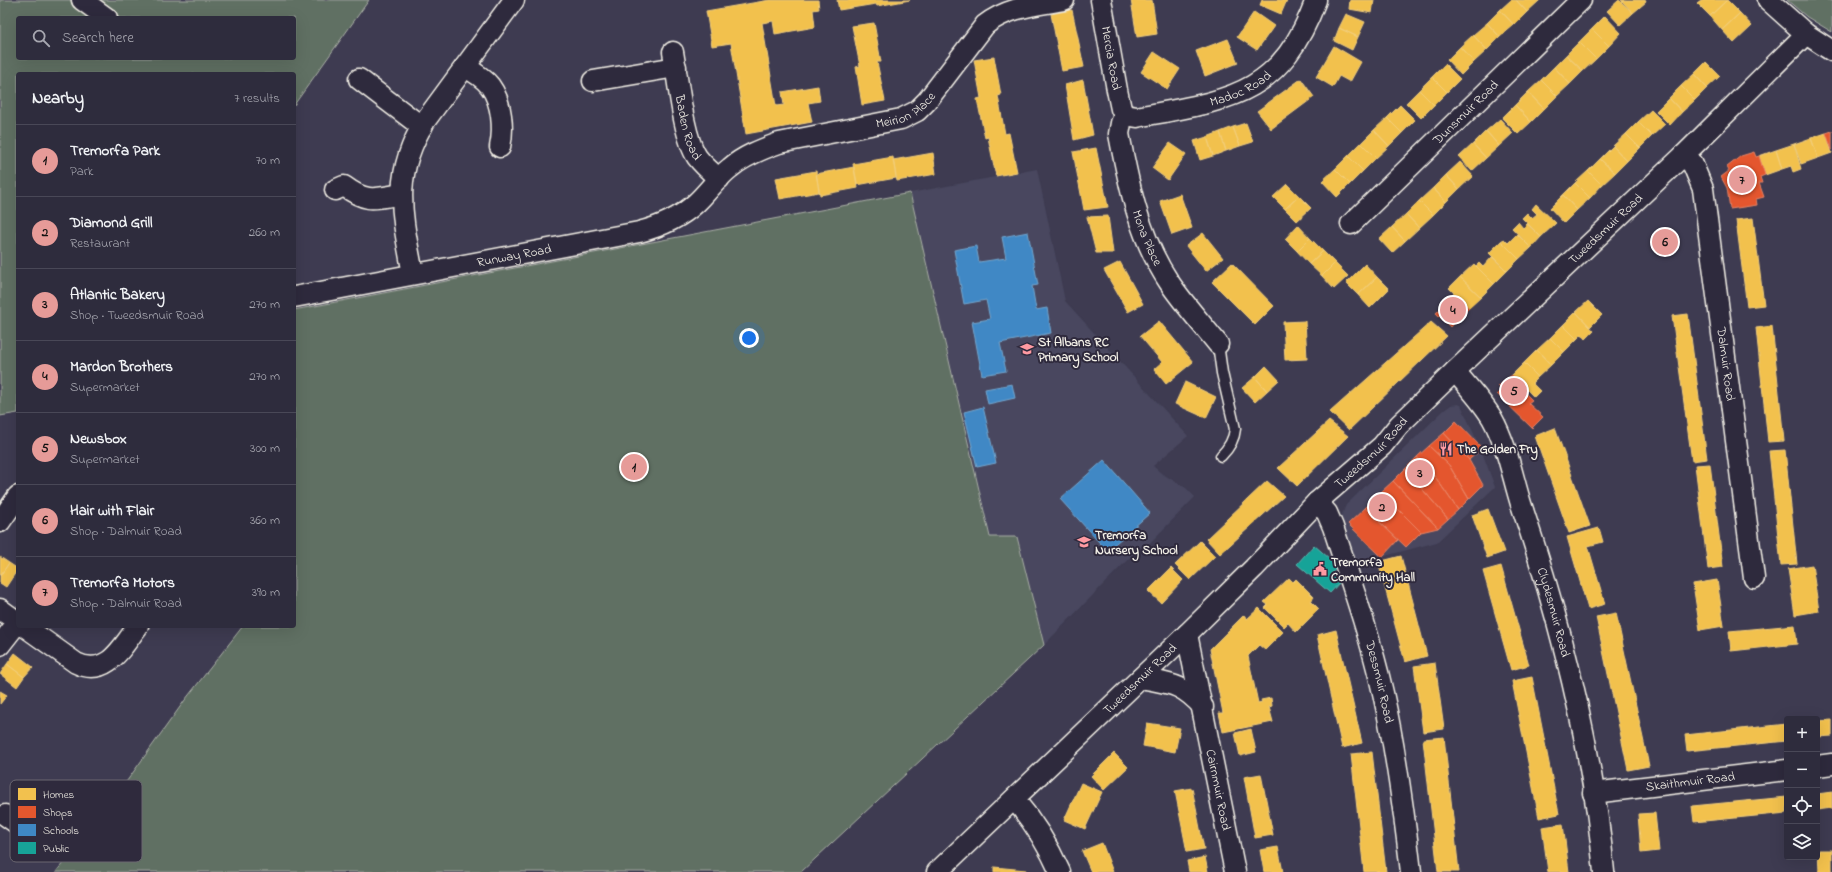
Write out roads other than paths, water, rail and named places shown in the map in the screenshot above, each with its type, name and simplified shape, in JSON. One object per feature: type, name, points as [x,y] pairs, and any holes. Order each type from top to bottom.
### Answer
[{"type":"street","points":[[82,0],[107,11]]},
{"type":"street","points":[[413,274],[403,220],[401,194],[405,165],[416,136],[514,0]]},
{"type":"street","name":"Meirion Place","points":[[719,178],[730,167],[748,156],[779,143],[901,120],[911,114],[932,95],[986,25],[994,18],[1018,9],[1064,0]]},
{"type":"street","name":"Mercia Road","points":[[1102,0],[1121,109],[1125,115]]},
{"type":"street","name":"Madoc Road","points":[[1125,115],[1137,117],[1216,102],[1231,97],[1253,85],[1271,73],[1285,59],[1300,37],[1316,0]]},
{"type":"street","name":"Dunsmuir Road","points":[[1351,224],[1581,0]]},
{"type":"street","points":[[1768,0],[1806,34],[1832,51]]},
{"type":"street","name":"Tweedsmuir Road","points":[[938,872],[1187,634],[1317,502],[1382,446],[1399,425],[1684,154],[1806,34]]},
{"type":"street","name":"Baden Road","points":[[594,81],[675,60],[690,142],[697,156],[707,168],[719,178]]},
{"type":"street","points":[[465,67],[490,86],[496,96],[503,133],[500,147]]},
{"type":"street","points":[[359,79],[422,127]]},
{"type":"street","name":"Mona Place","points":[[1125,115],[1121,123],[1119,134],[1135,211],[1143,233],[1169,282],[1218,344]]},
{"type":"street","name":"Dalmuir Road","points":[[1684,154],[1693,165],[1702,189],[1754,578]]},
{"type":"street","name":"Runway Road","points":[[296,297],[654,228],[674,218],[695,204],[719,178]]},
{"type":"street","points":[[335,190],[344,186],[366,199],[401,194]]},
{"type":"street","name":"Clydesmuir Road","points":[[1455,371],[1486,409],[1493,420],[1509,461],[1515,487],[1536,548],[1562,648],[1583,738],[1593,793],[1604,872]]},
{"type":"street","points":[[0,522],[16,499]]},
{"type":"street","name":"Dessmuir Road","points":[[1317,502],[1327,513],[1333,527],[1372,648],[1383,693],[1406,831],[1411,872]]},
{"type":"street","points":[[0,609],[16,621]]},
{"type":"street","points":[[0,645],[16,625]]},
{"type":"street","points":[[27,628],[76,663],[92,667],[106,664],[112,659],[136,628]]},
{"type":"street","name":"Cairnmuir Road","points":[[1187,634],[1203,707],[1235,872]]},
{"type":"street","points":[[1141,678],[1168,683],[1184,688],[1203,707]]},
{"type":"street","points":[[1820,766],[1832,764]]},
{"type":"street","name":"Skaithmuir Road","points":[[1593,793],[1784,770]]},
{"type":"street","points":[[1014,799],[1027,814],[1043,838],[1060,872]]},
{"type":"lane","points":[[1218,344],[1222,373],[1234,429],[1234,436],[1229,448],[1221,456]]},
{"type":"place","name":"Tremorfa Motors","points":[[1742,180]]},
{"type":"place","name":"Hair with Flair","points":[[1665,242]]},
{"type":"place","name":"Mardon Brothers","points":[[1453,310]]},
{"type":"place","name":"St Albans RC Primary School","points":[[1027,349]]},
{"type":"place","name":"Newsbox","points":[[1514,391]]},
{"type":"place","name":"The Golden Fry","points":[[1446,449]]},
{"type":"place","name":"Tremorfa Park","points":[[634,467]]},
{"type":"place","name":"Atlantic Bakery","points":[[1420,473]]},
{"type":"place","name":"Diamond Grill","points":[[1382,507]]},
{"type":"place","name":"Tremorfa Nursery School","points":[[1084,542]]},
{"type":"place","name":"Tremorfa Community Hall","points":[[1320,569]]}]
